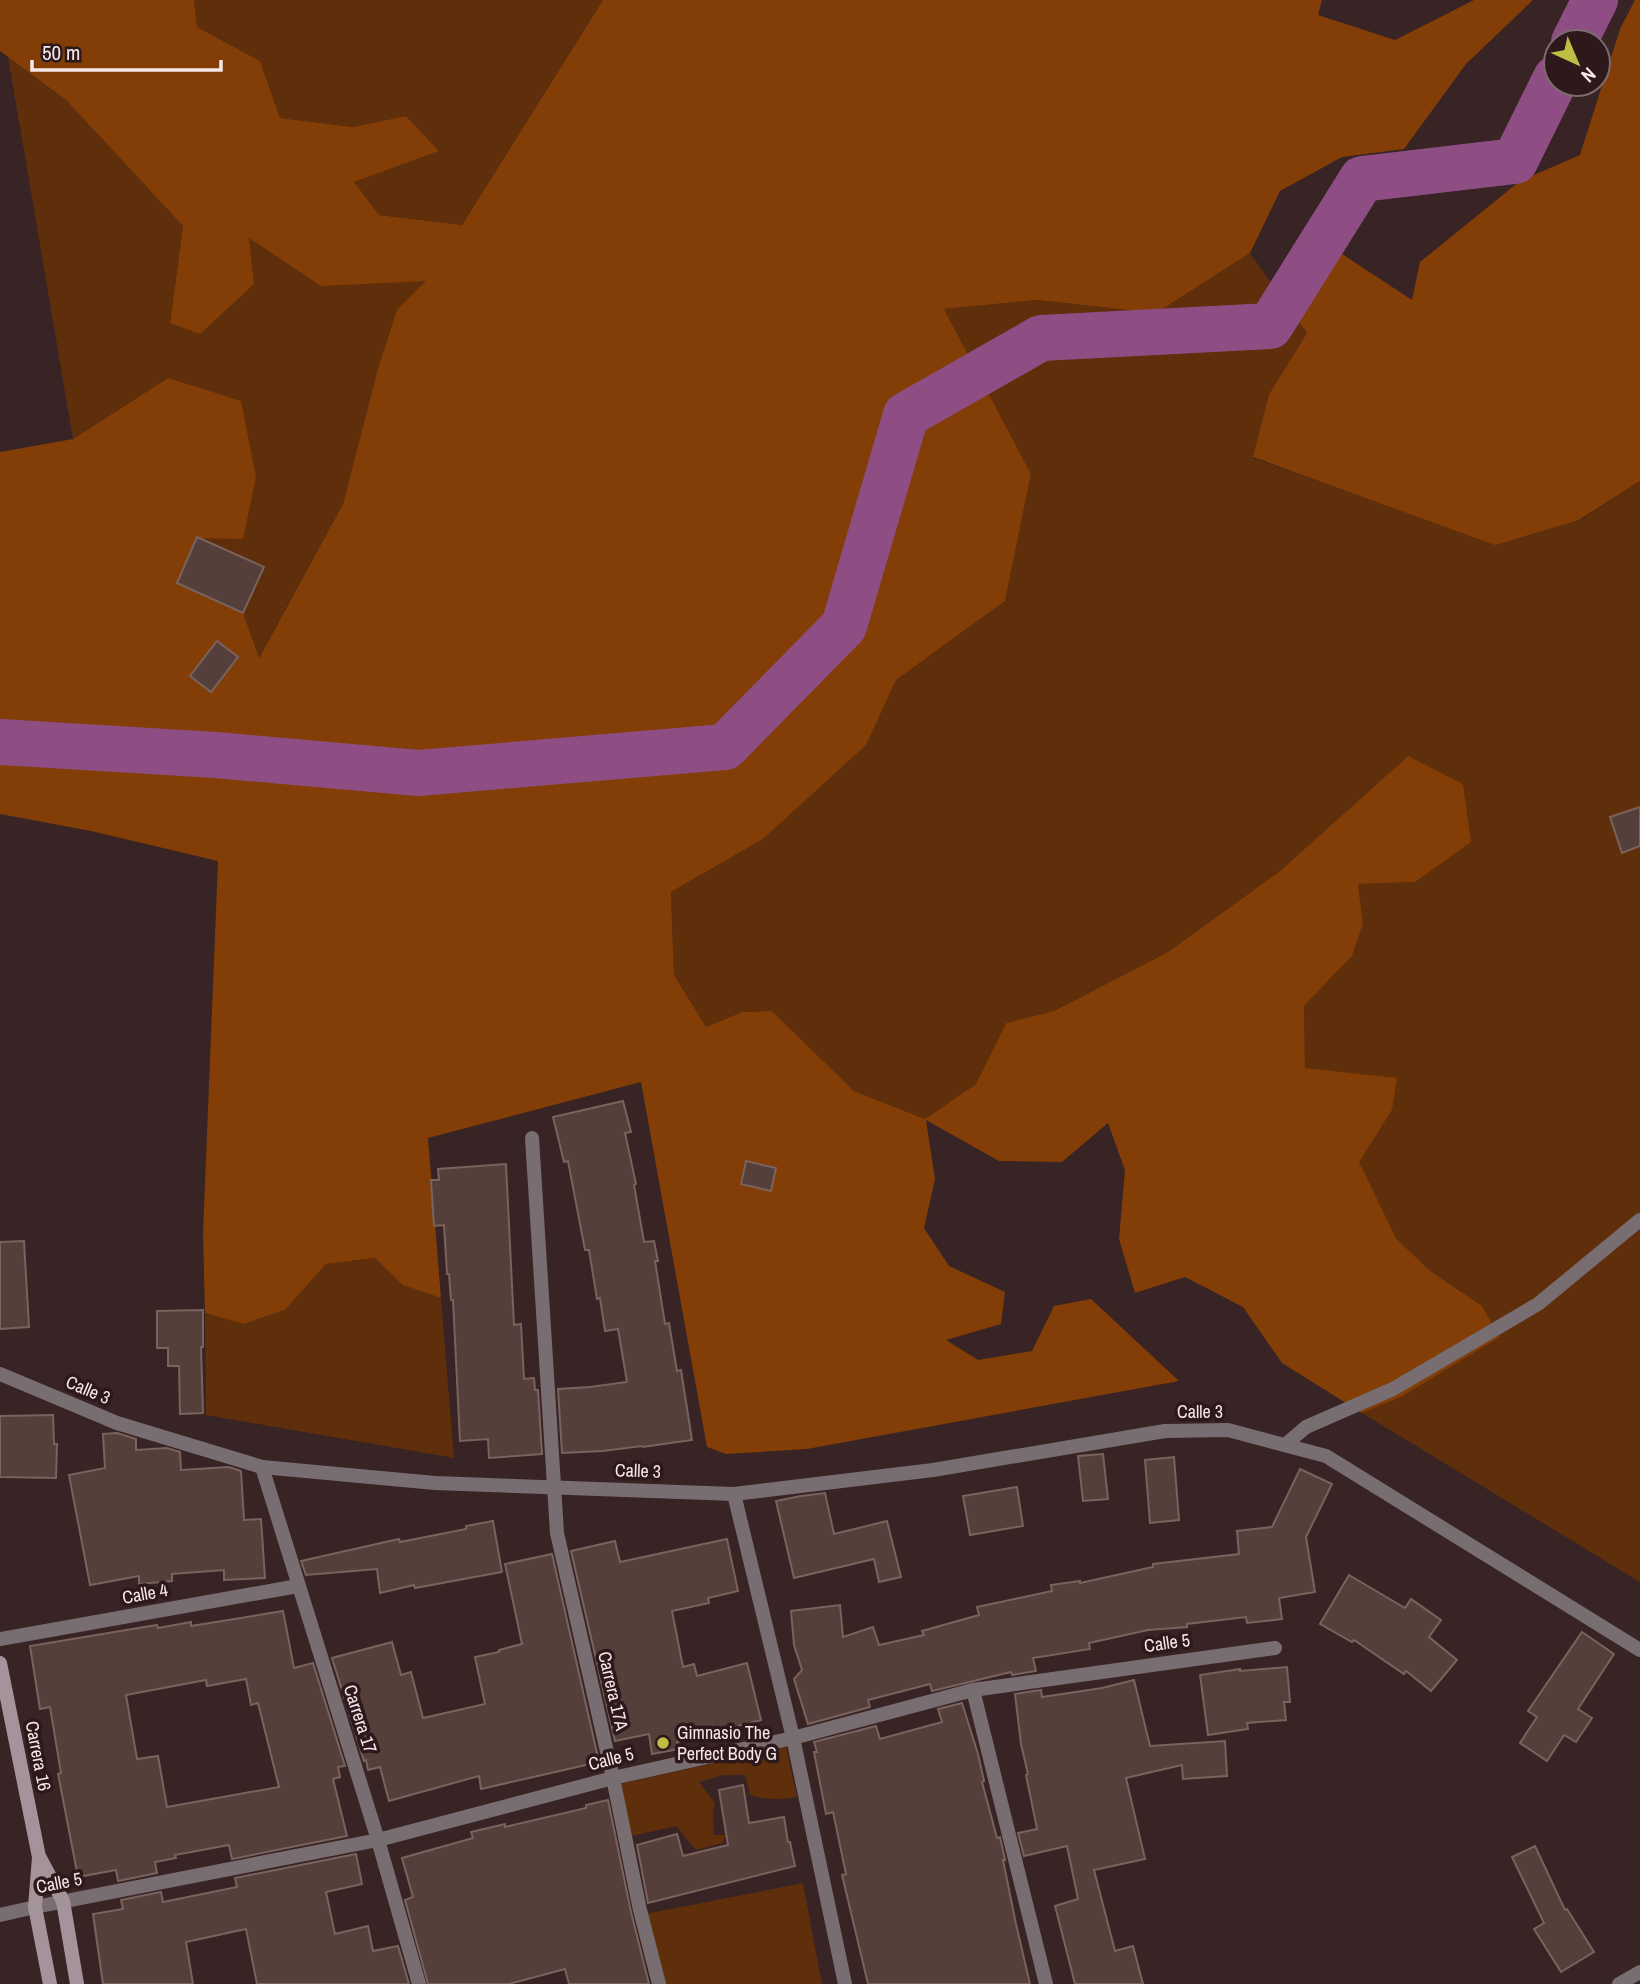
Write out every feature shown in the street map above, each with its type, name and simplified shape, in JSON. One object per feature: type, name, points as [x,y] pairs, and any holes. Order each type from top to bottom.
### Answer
[{"type":"street","name":"Carrera 17A","points":[[532,1138],[557,1533],[640,1910],[659,1984]]},
{"type":"street","points":[[1285,1445],[1306,1427],[1393,1389],[1538,1304],[1640,1220]]},
{"type":"street","name":"Calle 3","points":[[0,1374],[117,1423],[262,1467],[435,1483],[734,1494],[933,1471],[1165,1431],[1228,1430],[1326,1456],[1640,1650]]},
{"type":"street","name":"Carrera 17","points":[[262,1467],[379,1840],[419,1984]]},
{"type":"street","points":[[734,1494],[793,1738],[845,1984]]},
{"type":"street","name":"Calle 4","points":[[0,1639],[298,1586]]},
{"type":"street","name":"Calle 5","points":[[0,1915],[379,1840],[613,1778],[793,1738],[973,1690],[1275,1648]]},
{"type":"street","name":"Carrera 16","points":[[0,1663],[39,1857],[35,1907],[50,1984]]},
{"type":"street","points":[[973,1690],[1046,1984]]},
{"type":"street","name":"Carrera 16","points":[[39,1857],[63,1901],[77,1984]]},
{"type":"street","points":[[1619,1984],[1640,1972]]},
{"type":"shaded area","points":[[0,0],[194,0],[197,27],[260,61],[280,118],[353,127],[406,116],[439,151],[354,182],[379,215],[462,225],[603,0],[1322,0],[1318,15],[1395,40],[1474,0],[1533,0],[1466,64],[1404,149],[1342,157],[1280,191],[1250,253],[1156,313],[1037,300],[944,309],[1031,474],[1005,601],[896,680],[866,745],[763,839],[671,892],[674,975],[706,1027],[742,1012],[772,1011],[854,1091],[925,1119],[976,1084],[1006,1023],[1054,1011],[1168,952],[1280,871],[1408,756],[1463,784],[1471,842],[1415,882],[1358,884],[1363,924],[1352,956],[1304,1006],[1305,1068],[1397,1078],[1392,1110],[1359,1162],[1396,1238],[1429,1270],[1482,1306],[1500,1337],[1401,1397],[1362,1413],[1282,1363],[1243,1307],[1185,1277],[1135,1293],[1119,1239],[1125,1170],[1108,1123],[1062,1162],[999,1161],[926,1120],[935,1179],[924,1228],[949,1266],[1005,1292],[1001,1324],[946,1340],[978,1360],[1032,1351],[1054,1306],[1091,1299],[1179,1381],[807,1449],[726,1454],[707,1447],[641,1082],[428,1138],[441,1298],[403,1285],[375,1258],[326,1264],[285,1310],[244,1324],[205,1313],[203,1233],[218,861],[91,831],[0,814],[0,452],[73,439],[168,378],[241,401],[256,477],[243,539],[197,538],[177,583],[243,613],[259,658],[343,504],[377,372],[397,310],[426,281],[321,286],[249,238],[254,284],[200,334],[170,323],[183,226],[66,100],[0,51]]},
{"type":"shaded area","points":[[194,0],[603,0],[462,225],[379,215],[353,182],[439,151],[406,116],[354,127],[280,118],[260,61],[197,27]]},
{"type":"shaded area","points":[[1635,0],[1640,0],[1640,481],[1579,520],[1495,545],[1253,457],[1269,394],[1307,333],[1275,288],[1342,254],[1412,300],[1420,262],[1520,181],[1580,155],[1598,98],[1612,98],[1612,54],[1620,29]]},
{"type":"shaded area","points":[[8,57],[66,100],[183,226],[170,322],[249,238],[321,285],[427,280],[377,372],[343,504],[258,659],[243,613],[263,567],[197,537],[243,539],[168,378],[73,439]]},
{"type":"shaded area","points":[[1250,253],[1307,333],[1269,394],[1253,458],[1370,499],[1579,521],[1640,481],[1640,1582],[1362,1413],[1401,1397],[1500,1337],[1482,1306],[1429,1270],[1396,1238],[1358,1162],[1392,1110],[1305,1069],[1304,1006],[1352,956],[1363,924],[1358,884],[1415,882],[1408,756],[1280,871],[1168,952],[1054,1011],[1006,1023],[976,1084],[925,1119],[854,1091],[772,1011],[742,1012],[706,1027],[674,975],[671,892],[763,839],[865,745],[896,680],[1005,601],[1031,474],[944,309],[1037,300],[1155,313]]},
{"type":"shaded area","points":[[375,1258],[404,1285],[441,1298],[454,1458],[206,1415],[205,1313],[244,1324],[285,1310],[326,1264]]},
{"type":"shaded area","points":[[786,1747],[797,1797],[773,1799],[750,1795],[745,1775],[724,1775],[699,1782],[715,1803],[714,1835],[726,1835],[722,1843],[696,1850],[676,1826],[631,1836],[620,1784]]},
{"type":"shaded area","points":[[803,1883],[822,1984],[660,1984],[645,1914]]},
{"type":"building","points":[[197,537],[264,567],[243,613],[177,583]]},
{"type":"building","points":[[217,641],[238,657],[211,692],[190,676]]},
{"type":"building","points":[[1640,807],[1640,846],[1622,853],[1610,817]]},
{"type":"building","points":[[623,1101],[631,1132],[625,1133],[644,1242],[654,1241],[665,1324],[669,1323],[677,1371],[681,1370],[692,1440],[562,1453],[558,1389],[627,1382],[618,1329],[605,1331],[589,1250],[585,1250],[568,1161],[564,1162],[553,1117]]},
{"type":"building","points":[[746,1161],[776,1168],[771,1191],[741,1184]]},
{"type":"building","points":[[506,1164],[514,1325],[521,1324],[524,1379],[534,1378],[535,1390],[538,1390],[542,1454],[489,1458],[488,1439],[460,1441],[453,1300],[447,1274],[444,1225],[434,1226],[431,1180],[439,1180],[438,1169]]},
{"type":"building","points":[[24,1241],[29,1327],[0,1329],[0,1242]]},
{"type":"building","points":[[203,1310],[203,1413],[180,1414],[179,1366],[168,1366],[168,1348],[157,1348],[157,1311]]},
{"type":"building","points":[[53,1415],[54,1444],[57,1444],[56,1478],[0,1477],[0,1416]]},
{"type":"building","points":[[117,1433],[136,1439],[136,1450],[167,1448],[180,1452],[181,1470],[229,1467],[241,1471],[244,1520],[261,1519],[265,1578],[224,1580],[224,1570],[172,1574],[172,1581],[139,1584],[139,1576],[90,1585],[69,1475],[105,1468],[103,1434]]},
{"type":"building","points":[[1103,1454],[1108,1499],[1083,1501],[1078,1456]]},
{"type":"building","points":[[1174,1457],[1179,1520],[1150,1523],[1145,1460]]},
{"type":"building","points":[[1300,1469],[1332,1484],[1306,1537],[1315,1592],[1279,1598],[1282,1619],[1247,1623],[1246,1617],[1187,1624],[1187,1627],[1148,1630],[1089,1643],[1090,1649],[1033,1658],[1036,1671],[1012,1675],[1011,1672],[932,1691],[930,1684],[868,1700],[870,1707],[808,1724],[794,1679],[802,1670],[794,1645],[791,1611],[840,1605],[843,1637],[873,1627],[879,1645],[924,1635],[922,1631],[979,1615],[977,1607],[1052,1591],[1051,1585],[1080,1583],[1153,1567],[1153,1564],[1239,1554],[1237,1531],[1272,1527]]},
{"type":"building","points":[[1017,1487],[1023,1526],[970,1535],[963,1496]]},
{"type":"building","points":[[825,1493],[834,1534],[887,1521],[901,1577],[879,1582],[874,1559],[794,1578],[776,1501]]},
{"type":"building","points":[[493,1521],[502,1572],[415,1588],[414,1585],[380,1593],[377,1569],[306,1575],[301,1561],[399,1539],[400,1542],[466,1529],[466,1526]]},
{"type":"building","points":[[727,1539],[738,1591],[708,1598],[709,1603],[672,1611],[683,1667],[694,1664],[697,1676],[747,1663],[761,1720],[677,1742],[679,1749],[652,1754],[649,1734],[615,1741],[571,1551],[615,1541],[620,1562]]},
{"type":"building","points":[[552,1554],[599,1762],[481,1789],[479,1776],[389,1801],[380,1767],[368,1770],[366,1760],[364,1761],[332,1658],[392,1642],[401,1675],[411,1672],[423,1718],[485,1704],[475,1657],[522,1644],[505,1564]]},
{"type":"building","points":[[1349,1575],[1405,1608],[1411,1599],[1441,1620],[1429,1637],[1457,1660],[1431,1691],[1406,1671],[1404,1674],[1354,1640],[1352,1642],[1320,1624]]},
{"type":"building","points":[[283,1611],[294,1668],[313,1663],[345,1766],[338,1767],[340,1777],[333,1779],[347,1836],[232,1859],[229,1845],[175,1855],[176,1858],[155,1862],[157,1873],[118,1881],[116,1870],[78,1877],[58,1774],[61,1773],[50,1707],[40,1709],[30,1646],[157,1625],[158,1628],[191,1622],[191,1626]],"holes":[[[246,1679],[251,1705],[258,1703],[279,1787],[167,1807],[158,1756],[137,1759],[126,1695],[206,1680],[207,1686]]]},
{"type":"building","points":[[1582,1632],[1614,1654],[1578,1709],[1592,1718],[1576,1742],[1564,1735],[1547,1761],[1520,1743],[1537,1717],[1528,1711]]},
{"type":"building","points":[[1287,1667],[1290,1702],[1284,1702],[1286,1720],[1247,1723],[1248,1729],[1208,1735],[1200,1675],[1240,1669]]},
{"type":"building","points":[[1134,1680],[1150,1746],[1225,1741],[1227,1776],[1183,1779],[1182,1765],[1126,1778],[1145,1859],[1094,1870],[1115,1951],[1133,1946],[1143,1984],[1075,1984],[1055,1906],[1078,1899],[1067,1846],[1024,1856],[1018,1833],[1037,1829],[1026,1775],[1028,1774],[1015,1694],[1041,1690],[1042,1697]]},
{"type":"building","points":[[962,1703],[978,1754],[984,1781],[982,1782],[997,1838],[1000,1837],[1030,1984],[868,1984],[842,1875],[846,1874],[833,1812],[826,1814],[814,1742],[876,1726],[880,1739],[942,1722],[938,1709]]},
{"type":"building","points":[[743,1785],[749,1823],[784,1817],[795,1866],[648,1903],[637,1845],[677,1834],[683,1856],[728,1845],[719,1790]]},
{"type":"building","points":[[608,1800],[649,1984],[569,1984],[565,1969],[509,1984],[428,1984],[405,1900],[413,1897],[402,1858],[473,1838],[471,1832],[505,1824],[505,1827],[586,1808],[586,1805]]},
{"type":"building","points":[[1535,1846],[1565,1910],[1567,1909],[1594,1952],[1561,1972],[1534,1929],[1544,1923],[1512,1857]]},
{"type":"building","points":[[356,1854],[362,1884],[326,1892],[335,1934],[368,1926],[373,1951],[398,1946],[409,1984],[257,1984],[246,1929],[186,1942],[193,1984],[103,1984],[93,1914],[123,1909],[121,1900],[161,1892],[163,1902],[237,1887],[235,1878]]},
{"type":"waterway","points":[[1581,28],[1595,0]]},
{"type":"waterway","points":[[0,742],[216,755],[418,773],[725,747],[844,626],[906,415],[1041,338],[1270,326],[1362,179],[1515,161],[1546,98]]},
{"type":"place","name":"Gimnasio The Perfect Body G","points":[[663,1743]]}]
